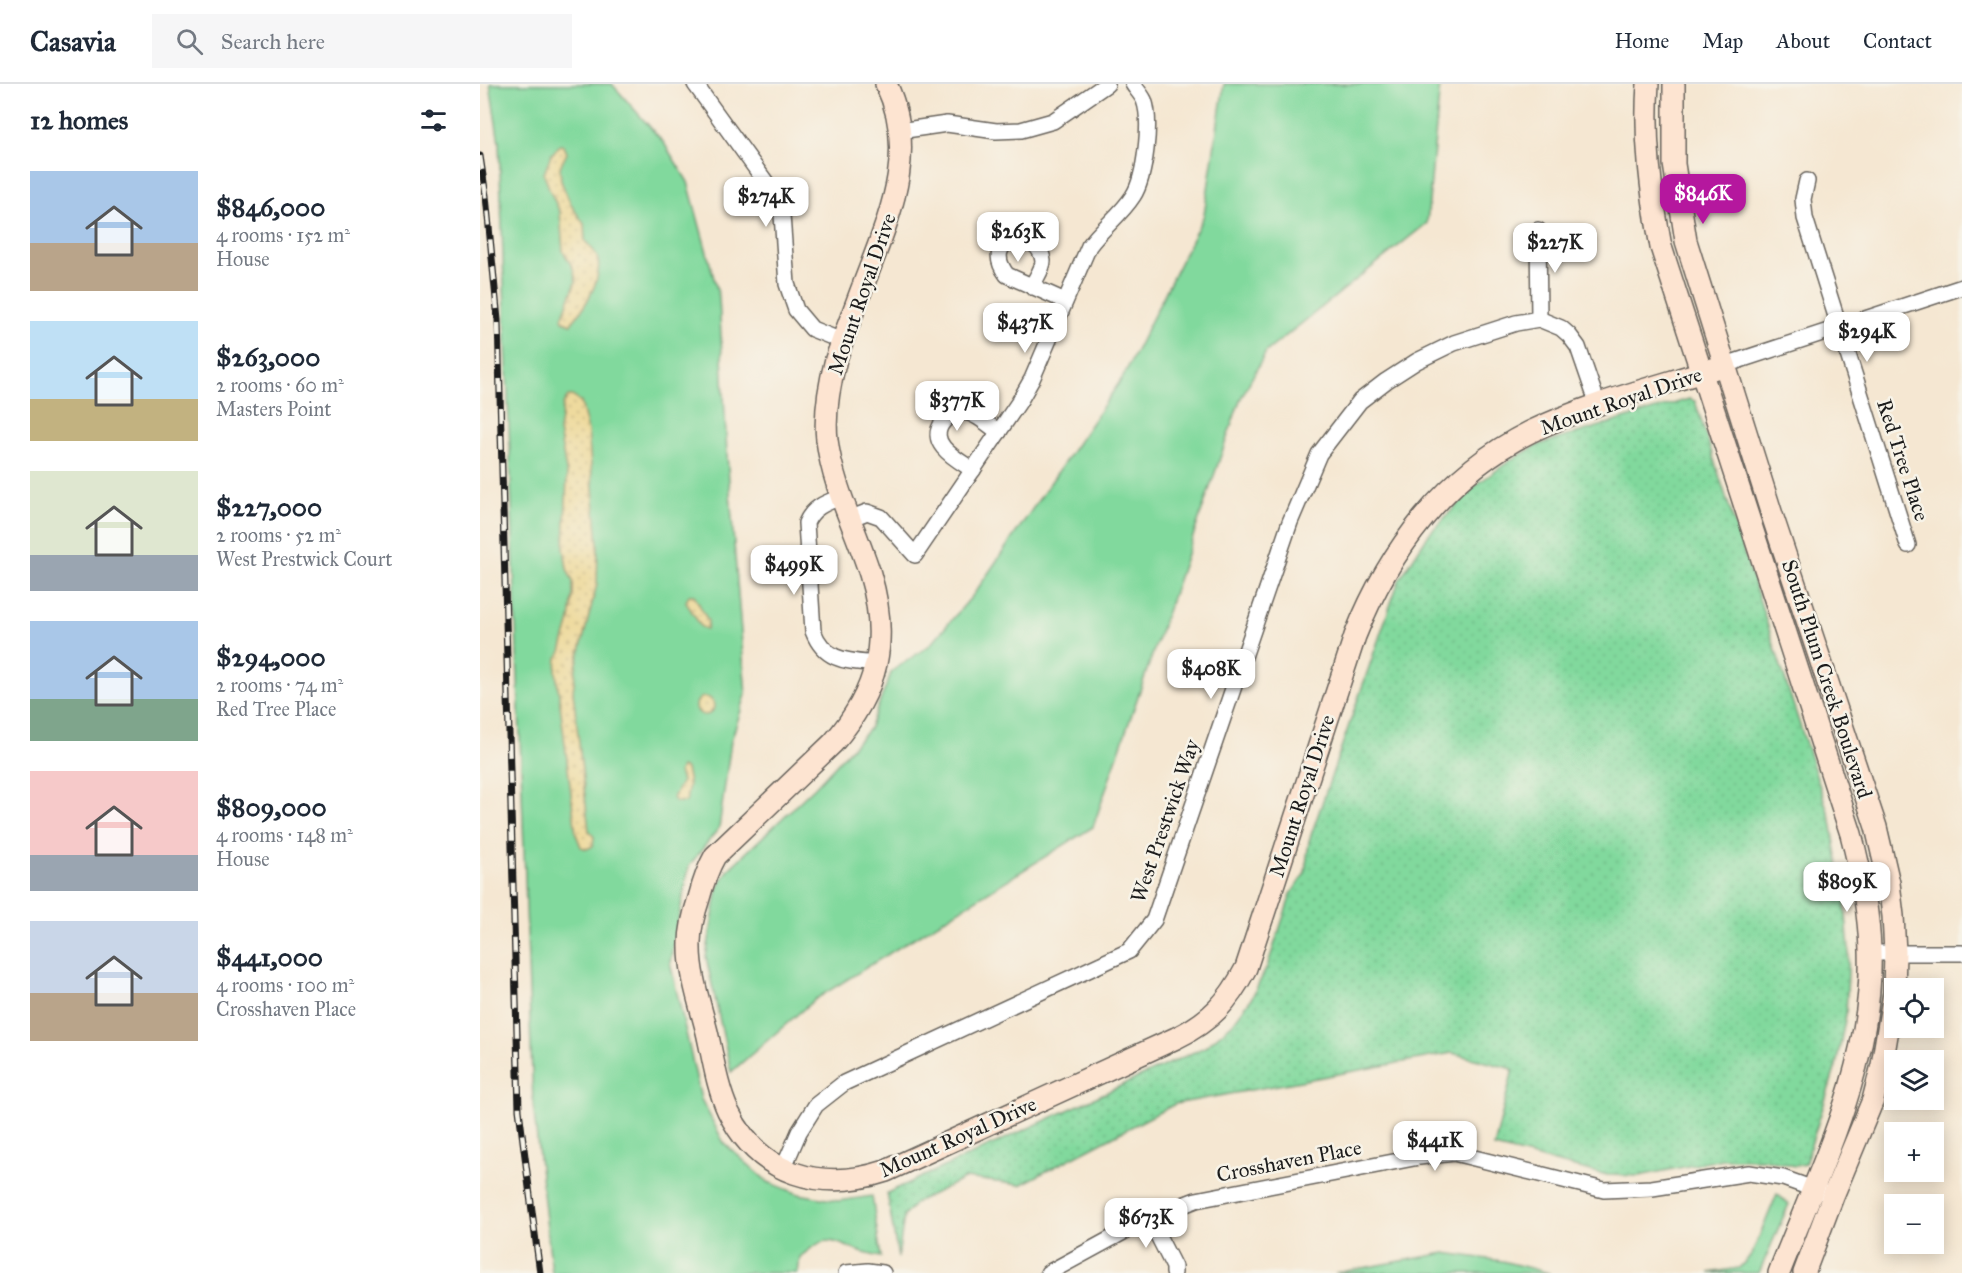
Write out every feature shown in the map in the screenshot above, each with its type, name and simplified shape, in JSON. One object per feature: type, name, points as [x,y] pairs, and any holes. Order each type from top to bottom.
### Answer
[{"type":"street","points":[[695,84],[770,188],[782,215],[787,284],[796,310],[812,329],[842,341]]},
{"type":"street","name":"Mount Royal Drive","points":[[886,84],[896,112],[899,131],[901,152],[897,192],[842,341],[829,386],[826,414],[827,440],[841,497],[870,574],[875,595],[880,635],[877,664],[863,703],[833,743],[715,856],[705,877],[691,926],[690,944],[695,983],[728,1111],[751,1144],[783,1169],[809,1178],[834,1181],[866,1178],[886,1172],[1176,1038],[1196,1028],[1212,1016],[1236,988],[1246,968],[1366,606],[1385,570],[1425,516],[1462,478],[1485,460],[1530,432],[1598,405],[1725,365]]},
{"type":"street","points":[[899,131],[946,124],[996,131],[1021,130],[1053,121],[1107,84]]},
{"type":"street","points":[[849,519],[867,512],[881,517],[915,555],[999,432],[1032,379],[1089,246],[1134,195],[1140,179],[1147,116],[1143,98],[1133,84]]},
{"type":"street","name":"South Plum Creek Boulevard","points":[[1648,84],[1647,141],[1654,209],[1670,278],[1851,834],[1861,870],[1868,919],[1870,953],[1868,990],[1857,1060],[1849,1092],[1779,1273]]},
{"type":"street","name":"South Plum Creek Boulevard","points":[[1674,84],[1672,140],[1676,188],[1694,271],[1876,827],[1889,883],[1895,952],[1894,993],[1882,1065],[1873,1100],[1804,1273]]},
{"type":"street","name":"Red Tree Place","points":[[1807,181],[1803,199],[1805,219],[1908,545]]},
{"type":"street","points":[[1538,230],[1539,319],[1561,328],[1578,347],[1598,405]]},
{"type":"street","points":[[1032,287],[1065,302]]},
{"type":"street","points":[[1725,365],[1962,287]]},
{"type":"street","name":"West Prestwick Way","points":[[783,1169],[799,1132],[816,1105],[844,1083],[1129,951],[1154,920],[1290,522],[1319,454],[1360,401],[1417,361],[1454,343],[1516,323],[1539,319]]},
{"type":"street","points":[[973,470],[950,456],[942,448],[938,435],[942,423],[951,415],[963,411],[976,416],[999,432]]},
{"type":"street","points":[[841,497],[818,507],[810,514],[806,523],[813,630],[817,642],[835,658],[877,664]]},
{"type":"street","points":[[1870,953],[1962,953]]},
{"type":"street","name":"Crosshaven Place","points":[[1048,1273],[1149,1218],[1196,1200],[1419,1157],[1454,1153],[1604,1190],[1652,1188],[1749,1173],[1783,1178],[1811,1190],[1833,1196]]},
{"type":"street","points":[[1149,1218],[1174,1267],[1174,1273]]},
{"type":"street","points":[[846,1273],[868,1271],[882,1273]]},
{"type":"green space","points":[[490,84],[612,84],[664,143],[688,182],[719,297],[727,455],[746,695],[731,741],[719,828],[689,866],[670,962],[701,1099],[724,1143],[768,1182],[799,1194],[838,1201],[872,1196],[881,1257],[825,1241],[800,1257],[798,1273],[552,1273],[533,1104],[499,143]]},
{"type":"green space","points":[[1224,84],[1440,84],[1427,223],[1266,352],[1240,400],[1093,827],[814,1000],[731,1072],[706,957],[718,887],[729,869],[815,787],[869,729],[892,671],[930,645],[974,594],[1123,377],[1204,215]]},
{"type":"green space","points":[[1689,399],[1695,401],[1831,821],[1845,903],[1849,950],[1846,1015],[1836,1066],[1805,1164],[1795,1166],[1763,1159],[1723,1159],[1639,1176],[1607,1175],[1494,1147],[1513,1069],[1452,1053],[1175,1104],[1020,1185],[966,1178],[916,1202],[904,1216],[898,1258],[887,1193],[1205,1047],[1233,1023],[1251,999],[1267,967],[1291,894],[1305,873],[1309,841],[1399,580],[1429,534],[1476,485],[1511,460],[1538,445]]},
{"type":"green space","points":[[1777,1194],[1789,1204],[1759,1273],[1709,1273],[1739,1268],[1752,1254]]},
{"type":"green space","points":[[1445,1253],[1502,1261],[1550,1273],[1335,1273]]},
{"type":"sand","points":[[560,145],[564,146],[567,153],[560,167],[561,181],[571,205],[584,224],[585,241],[596,254],[599,268],[591,294],[571,324],[563,321],[562,318],[576,281],[573,268],[563,251],[560,212],[544,174],[551,155]]},
{"type":"sand","points":[[568,396],[581,402],[588,431],[598,544],[597,584],[576,667],[573,691],[589,831],[594,837],[593,846],[587,849],[581,847],[576,834],[556,671],[557,658],[561,652],[570,620],[573,594],[573,582],[567,569],[564,548],[567,476],[559,431],[563,405]]},
{"type":"sand","points":[[689,595],[694,595],[708,621],[707,629],[701,627],[686,602]]},
{"type":"sand","points":[[701,697],[709,697],[714,702],[712,713],[701,715],[696,710],[696,702]]},
{"type":"sand","points":[[681,767],[686,769],[689,783],[686,802],[676,802],[673,798],[682,781],[679,772]]},
{"type":"railway","points":[[480,156],[498,320],[519,1110],[540,1273]]}]
